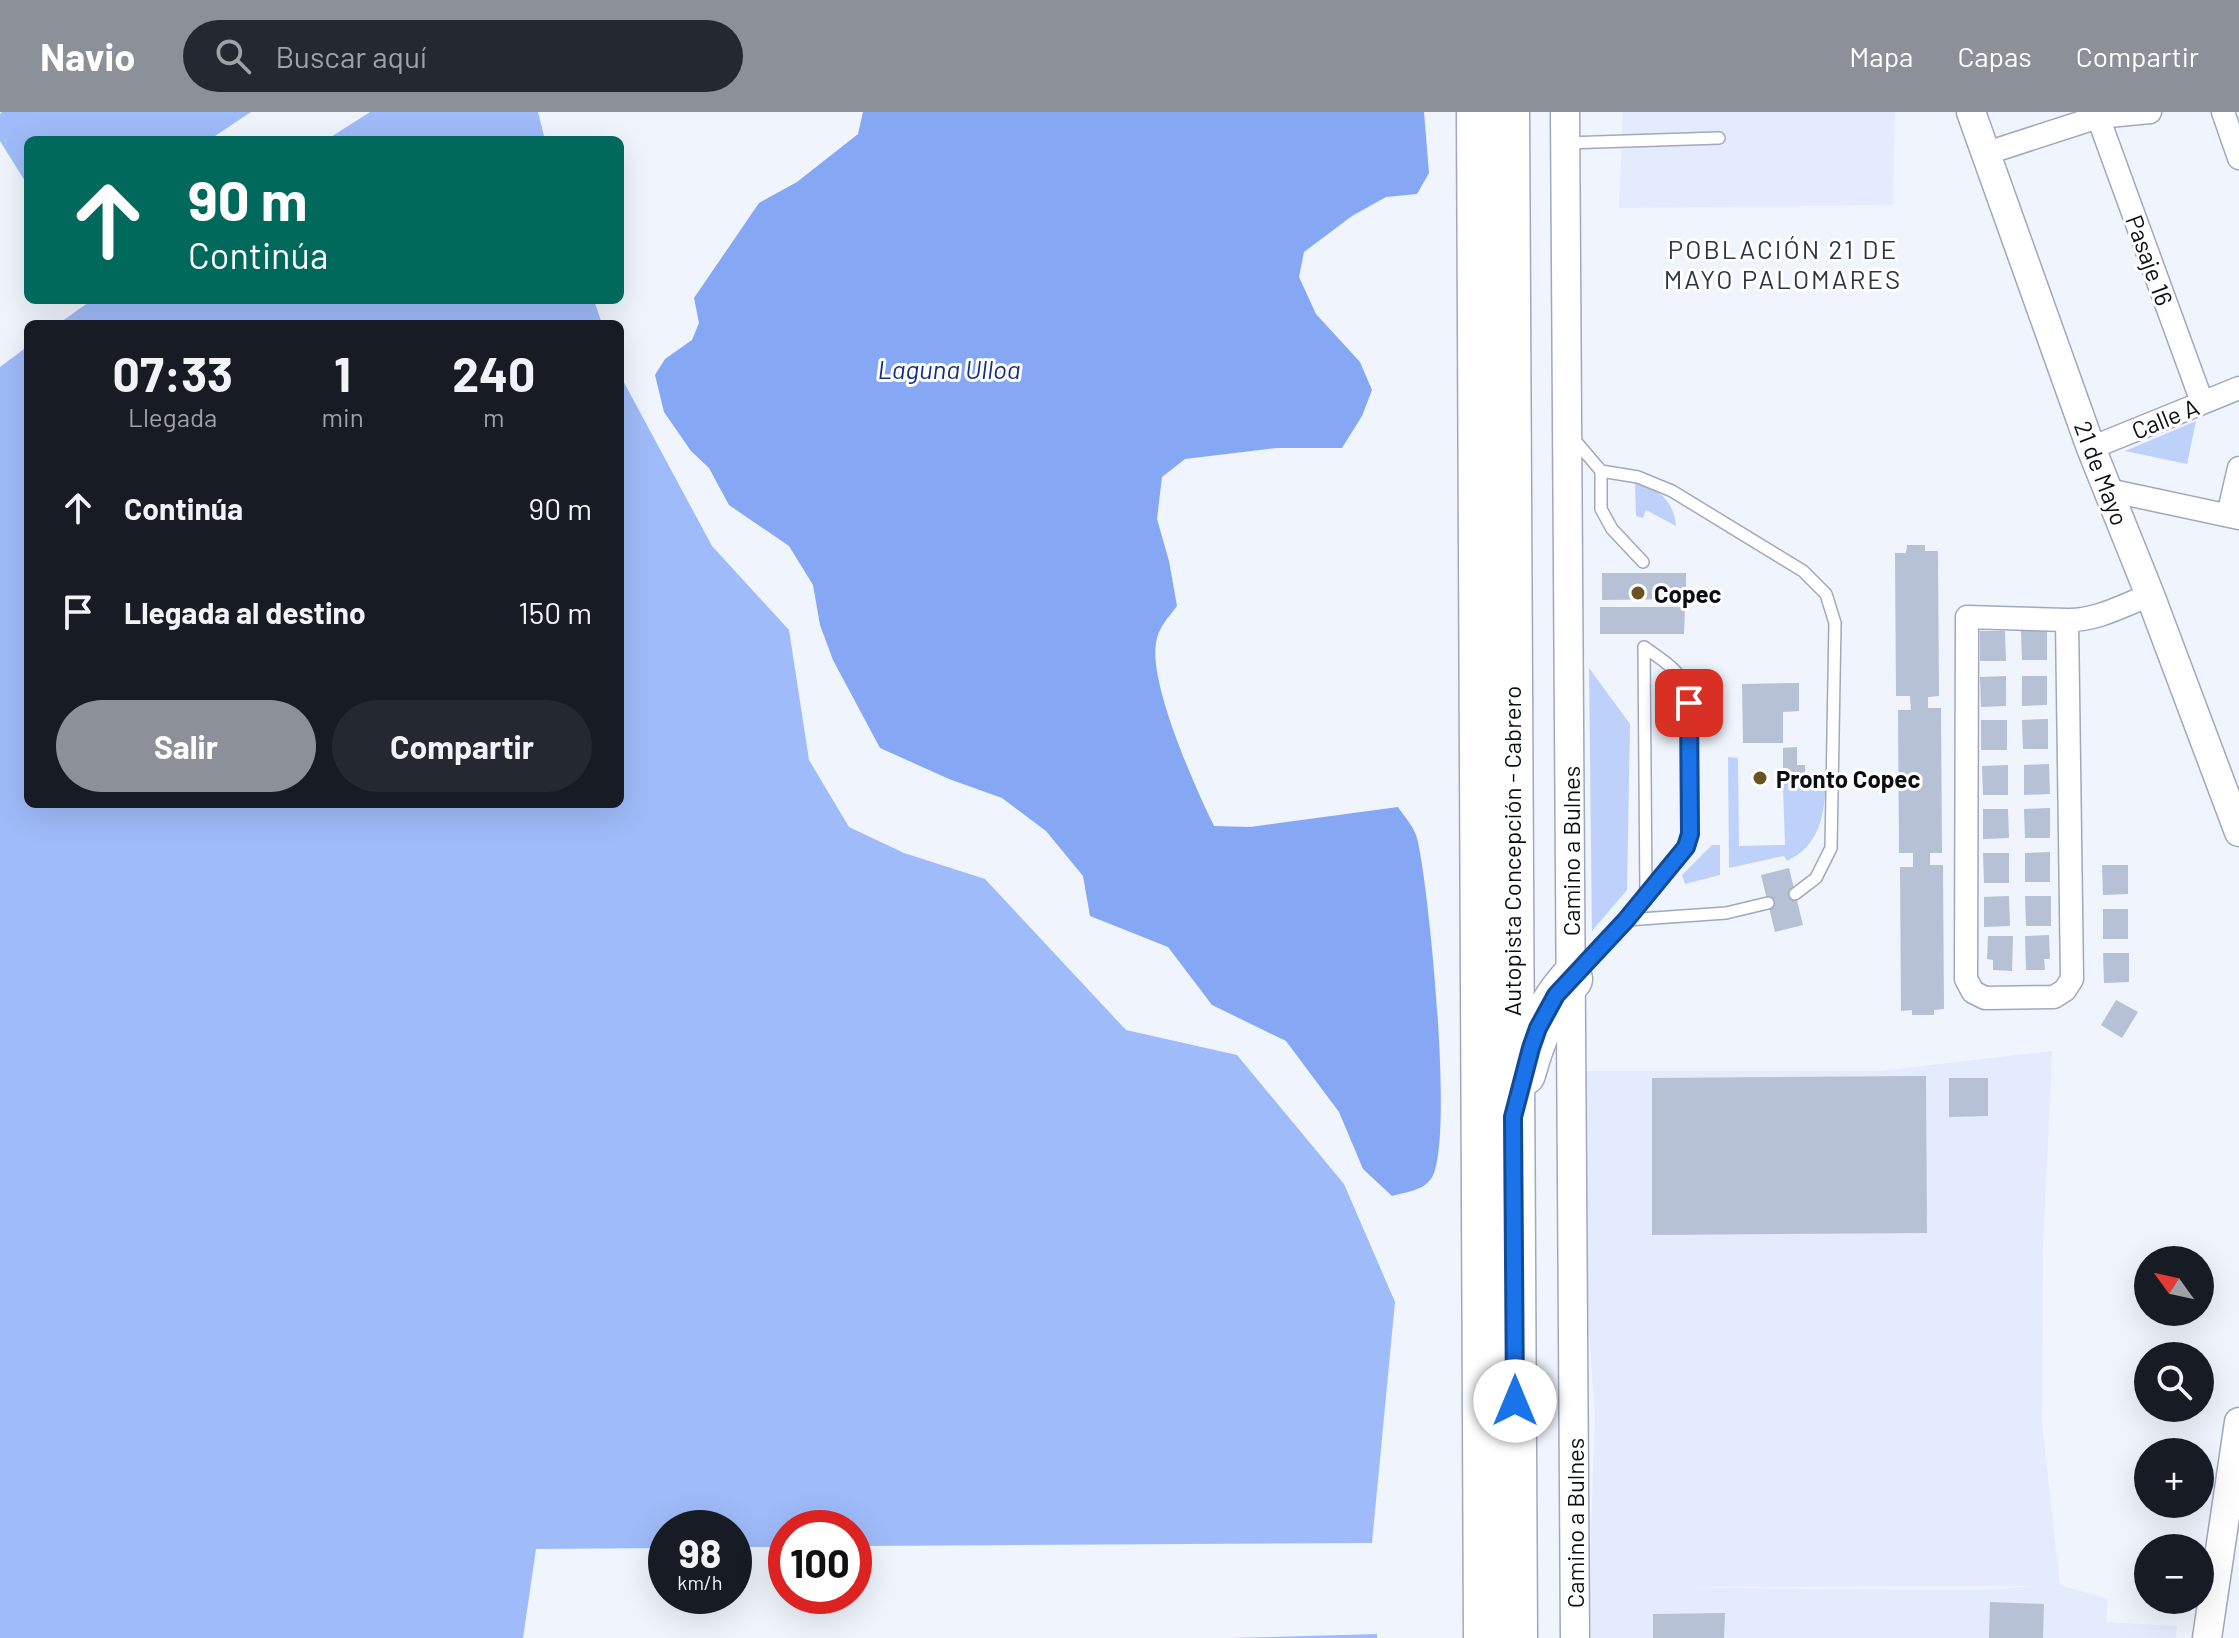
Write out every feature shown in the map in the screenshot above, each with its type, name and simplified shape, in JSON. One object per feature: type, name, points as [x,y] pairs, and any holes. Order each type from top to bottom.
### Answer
[{"type":"highway","name":"Autopista Concepción - Cabrero","points":[[1478,112],[1485,1638]]},
{"type":"highway","name":"Autopista Concepción - Cabrero","points":[[1508,112],[1516,1638]]},
{"type":"highway","points":[[1513,1117],[1538,1028],[1556,995],[1571,979]]},
{"type":"street","name":"Camino a Bulnes","points":[[1565,112],[1575,1638]]},
{"type":"street","name":"21 de Mayo","points":[[1971,112],[2091,448],[2150,595],[2230,778],[2239,832]]},
{"type":"street","points":[[1987,153],[2098,117],[2150,112]]},
{"type":"street","points":[[2223,112],[2239,158]]},
{"type":"street","name":"Pasaje 16","points":[[2098,117],[2202,402]]},
{"type":"street","name":"Calle A","points":[[2091,448],[2239,388]]},
{"type":"street","points":[[2108,490],[2234,517],[2239,468]]},
{"type":"street","points":[[2067,620],[2072,979],[2065,990],[2054,997],[1985,998],[1973,992],[1966,979],[1967,617],[2067,620],[2093,617],[2150,595]]},
{"type":"street","points":[[2207,1638],[2239,1422]]},
{"type":"lane","points":[[1565,143],[1719,138]]},
{"type":"lane","points":[[1567,432],[1601,471],[1638,477],[1672,491],[1811,578],[1826,594],[1835,623],[1831,848],[1816,878],[1795,894]]},
{"type":"lane","points":[[1601,471],[1601,509],[1612,529],[1643,562]]},
{"type":"lane","points":[[1571,979],[1626,920],[1646,897],[1686,847],[1690,819],[1689,703],[1686,687],[1677,671],[1644,647],[1646,897]]},
{"type":"lane","points":[[1626,920],[1726,913],[1768,903]]},
{"type":"shaded area","points":[[251,112],[215,136],[24,136],[24,180],[0,141],[0,114]]},
{"type":"shaded area","points":[[370,112],[538,112],[544,136],[332,136]]},
{"type":"shaded area","points":[[1623,112],[1895,112],[1893,205],[1619,208]]},
{"type":"shaded area","points":[[86,304],[595,304],[601,320],[64,320]]},
{"type":"shaded area","points":[[24,349],[24,808],[624,808],[624,382],[712,546],[789,630],[809,760],[849,827],[904,853],[985,879],[1126,1030],[1237,1055],[1344,1184],[1395,1302],[1372,1543],[872,1546],[872,1510],[768,1510],[768,1547],[752,1547],[752,1510],[648,1510],[648,1548],[536,1549],[523,1638],[0,1638],[0,367]]},
{"type":"shaded area","points":[[2196,421],[2187,464],[2125,451]]},
{"type":"shaded area","points":[[1635,482],[1663,497],[1672,509],[1676,526],[1646,510],[1643,518],[1636,516]]},
{"type":"shaded area","points":[[1589,668],[1630,724],[1627,890],[1592,931]]},
{"type":"shaded area","points":[[1728,757],[1738,758],[1739,846],[1785,845],[1783,785],[1826,783],[1821,818],[1807,847],[1787,861],[1784,856],[1729,868]]},
{"type":"shaded area","points":[[1712,845],[1720,845],[1720,875],[1685,884],[1682,875]]},
{"type":"shaded area","points":[[2052,1051],[2043,1249],[2042,1423],[2060,1585],[2108,1599],[2106,1622],[2177,1626],[2176,1638],[1591,1638],[1589,1588],[1595,1415],[1583,1246],[1580,1071],[1881,1071]],"holes":[[[2038,1586],[1979,1590],[1696,1588]]]},
{"type":"shaded area","points":[[1377,1634],[1377,1638],[1231,1638]]},
{"type":"water","name":"Laguna Ulloa","points":[[863,112],[1424,112],[1429,173],[1417,194],[1386,197],[1352,216],[1304,252],[1299,277],[1316,314],[1360,362],[1372,390],[1362,416],[1342,448],[1277,448],[1185,459],[1162,477],[1157,519],[1177,606],[1164,623],[1156,643],[1159,684],[1166,709],[1214,826],[1250,827],[1398,807],[1414,830],[1422,865],[1433,958],[1441,1119],[1438,1157],[1431,1179],[1418,1189],[1392,1196],[1363,1169],[1339,1112],[1286,1041],[1212,1005],[1168,947],[1090,916],[1083,876],[1046,831],[1002,798],[949,779],[880,748],[833,660],[820,625],[813,585],[789,546],[729,505],[709,468],[691,451],[664,412],[655,375],[665,359],[692,340],[699,323],[694,298],[759,203],[797,182],[858,134]]},
{"type":"building","points":[[1907,545],[1925,545],[1925,551],[1938,551],[1939,696],[1928,697],[1928,708],[1941,708],[1942,853],[1930,853],[1930,865],[1943,865],[1944,1009],[1934,1010],[1934,1015],[1912,1015],[1912,1010],[1901,1011],[1900,867],[1913,867],[1913,853],[1899,853],[1898,710],[1911,710],[1910,696],[1896,696],[1895,553],[1906,553]]},
{"type":"building","points":[[1602,573],[1686,573],[1686,599],[1602,600]]},
{"type":"building","points":[[1600,607],[1685,607],[1684,634],[1600,634]]},
{"type":"building","points":[[2047,630],[2047,660],[2022,660],[2021,631]]},
{"type":"building","points":[[1980,631],[2005,631],[2006,661],[1980,661]]},
{"type":"building","points":[[2006,676],[2006,706],[1981,707],[1980,677]]},
{"type":"building","points":[[2022,676],[2047,676],[2047,705],[2022,706]]},
{"type":"building","points":[[1799,683],[1799,711],[1783,712],[1783,743],[1743,743],[1742,684]]},
{"type":"building","points":[[2048,719],[2048,749],[2023,749],[2022,720]]},
{"type":"building","points":[[1981,720],[2007,720],[2007,750],[1981,750]]},
{"type":"building","points":[[1797,747],[1797,765],[1805,765],[1805,784],[1783,785],[1783,748]]},
{"type":"building","points":[[2049,764],[2050,794],[2024,795],[2024,765]]},
{"type":"building","points":[[2008,765],[2008,795],[1983,795],[1982,766]]},
{"type":"building","points":[[2050,808],[2050,838],[2025,838],[2024,809]]},
{"type":"building","points":[[1983,809],[2008,809],[2009,838],[1983,839]]},
{"type":"building","points":[[2050,852],[2050,882],[2025,882],[2025,853]]},
{"type":"building","points":[[1983,853],[2009,853],[2009,883],[1984,883]]},
{"type":"building","points":[[2102,865],[2128,865],[2128,894],[2103,895]]},
{"type":"building","points":[[1789,868],[1803,925],[1775,932],[1761,875]]},
{"type":"building","points":[[2009,896],[2010,926],[1984,927],[1984,897]]},
{"type":"building","points":[[2025,896],[2051,896],[2051,926],[2026,926]]},
{"type":"building","points":[[2103,909],[2128,909],[2128,939],[2103,939]]},
{"type":"building","points":[[2049,935],[2050,959],[2044,959],[2045,970],[2026,970],[2025,936]]},
{"type":"building","points":[[1988,936],[2013,936],[2012,971],[1993,970],[1993,960],[1987,959]]},
{"type":"building","points":[[2103,953],[2129,953],[2129,982],[2104,983]]},
{"type":"building","points":[[2116,1000],[2138,1012],[2122,1038],[2101,1025]]},
{"type":"building","points":[[1926,1076],[1927,1233],[1652,1235],[1652,1078]]},
{"type":"building","points":[[1949,1078],[1988,1078],[1988,1116],[1949,1117]]},
{"type":"building","points":[[1990,1602],[2044,1604],[2043,1638],[1989,1638]]},
{"type":"building","points":[[1725,1613],[1724,1638],[1653,1638],[1653,1614]]},
{"type":"place","name":"Copec","points":[[1638,593]]},
{"type":"place","name":"Pronto Copec","points":[[1760,778]]},
{"type":"district","name":"POBLACIÓN 21 DE MAYO PALOMARES","points":[[1783,263]]},
{"type":"route","points":[[1515,1401],[1513,1117],[1538,1028],[1556,995],[1626,920],[1686,847],[1690,834],[1689,703]]}]
